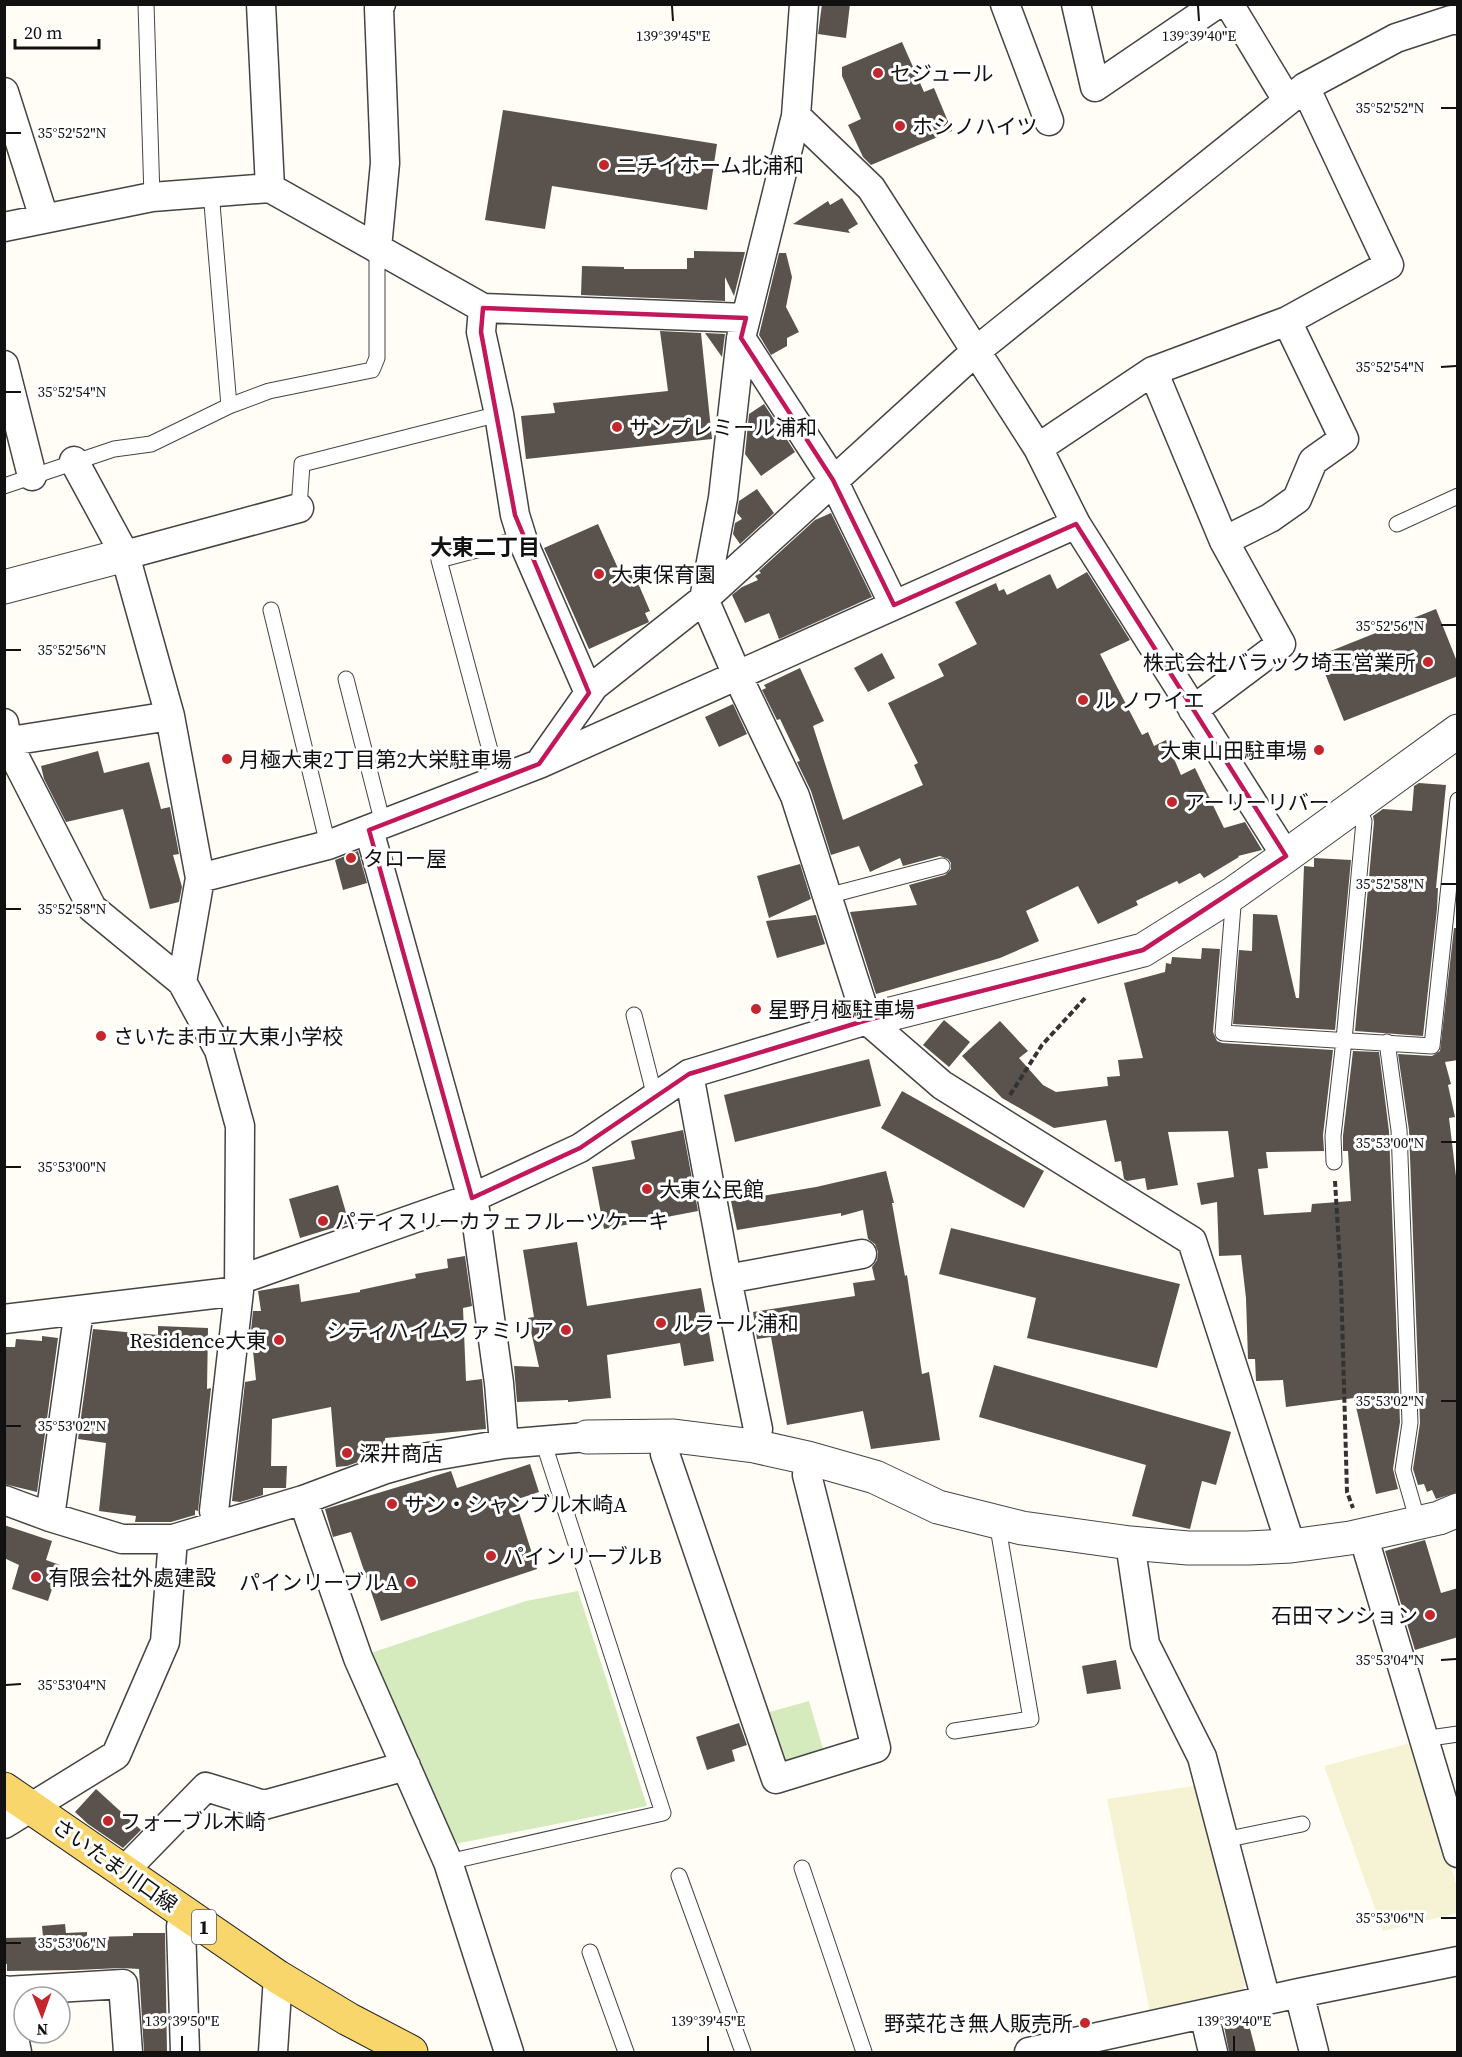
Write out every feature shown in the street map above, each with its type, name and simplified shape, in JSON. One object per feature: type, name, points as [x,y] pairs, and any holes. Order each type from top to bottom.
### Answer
[{"type":"main road","name":"さいたま川口線","points":[[4,1789],[279,1977],[348,2019],[411,2052]]},
{"type":"street","points":[[261,4],[270,188]]},
{"type":"street","points":[[377,248],[385,163],[379,8],[381,4]]},
{"type":"street","points":[[804,4],[796,116],[744,328],[723,498],[704,599],[737,675],[795,796],[867,1020],[942,1085],[1192,1241],[1291,1546]]},
{"type":"street","points":[[1005,4],[1049,121]]},
{"type":"street","points":[[1076,4],[1095,87],[1217,4]]},
{"type":"street","points":[[1038,448],[1153,371],[1287,321],[1389,265],[1296,93],[1229,4]]},
{"type":"street","points":[[539,764],[594,686],[704,599],[976,351],[1296,93],[1396,38],[1451,20],[1458,20]]},
{"type":"street","points":[[4,92],[44,218]]},
{"type":"street","points":[[796,116],[871,188],[1038,448],[1076,524],[1286,856]]},
{"type":"street","points":[[4,227],[152,197],[270,188],[483,308],[744,328]]},
{"type":"street","points":[[483,308],[481,332],[499,414],[515,515],[522,538],[589,693]]},
{"type":"street","points":[[1224,541],[1270,518],[1297,499],[1312,461],[1344,439],[1287,321]]},
{"type":"street","points":[[744,328],[833,480],[894,605]]},
{"type":"street","points":[[4,365],[32,476]]},
{"type":"street","points":[[1153,371],[1224,541],[1281,644],[1193,710]]},
{"type":"street","points":[[74,462],[124,555],[170,716],[200,878],[182,982]]},
{"type":"street","points":[[4,587],[299,508]]},
{"type":"street","points":[[200,878],[328,845],[539,764],[1076,524]]},
{"type":"street","points":[[170,716],[5,736],[92,908],[182,982],[219,1050],[240,1126],[239,1285],[214,1511],[220,1525]]},
{"type":"street","points":[[4,1319],[79,1310],[239,1285],[472,1198],[580,1148],[689,1074],[867,1020],[1143,950],[1234,893],[1356,804],[1456,740]]},
{"type":"street","points":[[376,827],[475,1210],[499,1383],[504,1444]]},
{"type":"street","points":[[689,1074],[727,1279],[758,1429],[754,1446]]},
{"type":"street","points":[[727,1279],[862,1254]]},
{"type":"street","points":[[50,1517],[79,1310]]},
{"type":"street","points":[[4,1500],[122,1539],[173,1539],[303,1500],[386,1469],[428,1457],[504,1444],[587,1437],[663,1437],[754,1446],[808,1458],[875,1478],[938,1507],[1022,1528],[1130,1543],[1188,1548],[1291,1546],[1363,1535],[1438,1518],[1458,1510]]},
{"type":"street","points":[[663,1437],[665,1454],[776,1779],[876,1748],[807,1475],[808,1458]]},
{"type":"street","points":[[303,1500],[358,1658],[448,1862],[509,2052]]},
{"type":"street","points":[[1363,1535],[1458,1853]]},
{"type":"street","points":[[4,1824],[116,1755],[165,1642],[173,1539]]},
{"type":"street","points":[[1130,1543],[1145,1644],[1202,1757],[1266,2000]]},
{"type":"street","points":[[124,1871],[206,1786],[264,1805],[406,1766]]},
{"type":"street","points":[[185,2052],[181,1926],[186,1915]]},
{"type":"street","points":[[1029,2052],[1458,1961]]},
{"type":"street","points":[[273,2052],[279,1977]]},
{"type":"street","points":[[17,2052],[5,1990],[123,1984],[128,2052]]},
{"type":"street","points":[[1299,1993],[1314,2052]]},
{"type":"street","points":[[1204,2014],[1213,2052]]},
{"type":"lane","points":[[146,4],[152,197]]},
{"type":"lane","points":[[211,192],[229,406]]},
{"type":"lane","points":[[4,486],[114,449],[151,444],[229,406],[269,391],[372,370],[377,358],[377,248]]},
{"type":"lane","points":[[299,508],[302,464],[499,414]]},
{"type":"lane","points":[[1396,524],[1458,496]]},
{"type":"lane","points":[[498,780],[439,560],[522,538]]},
{"type":"lane","points":[[271,610],[328,845]]},
{"type":"lane","points":[[346,679],[376,827]]},
{"type":"lane","points":[[1234,893],[1223,1034],[1432,1046],[1458,800]]},
{"type":"lane","points":[[1334,1162],[1333,1136],[1364,821],[1356,804]]},
{"type":"lane","points":[[827,896],[942,866]]},
{"type":"lane","points":[[634,1015],[655,1097]]},
{"type":"lane","points":[[1387,1042],[1399,1130],[1410,1424],[1403,1470],[1418,1522]]},
{"type":"lane","points":[[448,1862],[663,1814],[543,1441]]},
{"type":"lane","points":[[954,1731],[1031,1719],[997,1522]]},
{"type":"lane","points":[[1424,1739],[1458,1734]]},
{"type":"lane","points":[[1224,1839],[1302,1824]]},
{"type":"lane","points":[[802,1868],[864,2052]]},
{"type":"lane","points":[[679,1876],[743,2052]]},
{"type":"lane","points":[[590,1952],[626,2052]]},
{"type":"path","points":[[995,1118],[1042,1046],[1106,975],[1107,959]]},
{"type":"path","points":[[1334,1162],[1341,1281],[1347,1492],[1363,1535]]},
{"type":"highlighted area","points":[[483,308],[746,318],[741,338],[833,480],[894,605],[1076,524],[1286,856],[1143,950],[867,1020],[689,1074],[580,1148],[472,1198],[369,830],[539,764],[589,693],[515,515],[481,332]]},
{"type":"shaded area","points":[[1414,1742],[1457,1887],[1457,1913],[1383,1931],[1324,1766]]},
{"type":"shaded area","points":[[1200,1785],[1245,1985],[1239,1996],[1150,2013],[1107,1799]]},
{"type":"green space","points":[[578,1591],[647,1806],[455,1844],[365,1655],[526,1601]]},
{"type":"green space","points":[[809,1701],[826,1759],[786,1769],[766,1713]]},
{"type":"building","points":[[822,4],[850,4],[846,38],[818,34]]},
{"type":"building","points":[[902,42],[924,92],[934,88],[952,131],[871,165],[863,157],[848,125],[861,119],[842,76],[842,67]]},
{"type":"building","name":"ニチイホーム北浦和","points":[[503,110],[717,144],[707,210],[552,186],[545,229],[485,220]]},
{"type":"building","points":[[842,198],[858,224],[848,230],[850,233],[793,224],[828,201],[830,205]]},
{"type":"building","points":[[694,251],[745,252],[734,296],[725,277],[725,301],[581,295],[582,266],[687,269],[687,258],[694,258]]},
{"type":"building","points":[[779,253],[786,253],[792,277],[786,307],[799,332],[787,338],[787,346],[771,355],[759,335]]},
{"type":"building","name":"サンプレミール浦和","points":[[660,331],[701,333],[712,439],[526,459],[521,416],[555,413],[553,403],[668,391]]},
{"type":"building","points":[[705,333],[725,334],[722,357]]},
{"type":"building","points":[[764,404],[795,452],[761,476],[745,454],[749,414]]},
{"type":"building","points":[[757,489],[774,513],[740,544],[733,534],[735,523],[742,519],[737,513],[739,501]]},
{"type":"building","points":[[831,513],[872,597],[779,639],[769,613],[745,623],[732,595],[742,587],[758,580],[755,576],[761,573],[759,571],[815,520]]},
{"type":"building","points":[[598,524],[621,575],[632,569],[650,611],[645,613],[649,622],[589,649],[544,548]]},
{"type":"building","points":[[1087,572],[1130,640],[1100,654],[1142,735],[1148,732],[1154,746],[1166,740],[1181,775],[1195,768],[1224,828],[1245,822],[1262,850],[1238,856],[1204,878],[1200,873],[1179,884],[1177,881],[1136,901],[1138,905],[1098,924],[1078,886],[1026,911],[1039,941],[1000,958],[876,994],[850,912],[917,905],[909,885],[945,875],[951,869],[951,863],[940,856],[903,866],[900,858],[870,872],[859,846],[831,855],[811,791],[797,762],[800,761],[780,719],[777,720],[762,690],[766,688],[764,685],[800,668],[824,721],[813,726],[843,820],[923,785],[914,765],[918,763],[888,703],[944,676],[938,664],[977,644],[955,602],[996,583],[999,591],[1004,589],[1007,595],[1050,574],[1057,589]]},
{"type":"building","points":[[1436,609],[1458,664],[1458,676],[1344,721],[1318,656]]},
{"type":"building","points":[[882,653],[895,678],[868,692],[854,668]]},
{"type":"building","points":[[733,704],[747,734],[719,747],[705,717]]},
{"type":"building","points":[[98,751],[104,773],[149,762],[161,809],[170,807],[179,854],[173,855],[182,887],[179,902],[150,909],[123,809],[66,822],[44,779],[41,766]]},
{"type":"building","points":[[1419,783],[1446,785],[1436,888],[1438,888],[1437,909],[1423,1036],[1355,1031],[1373,816],[1383,809],[1412,811],[1414,786]]},
{"type":"building","points":[[358,851],[367,883],[343,890],[335,860]]},
{"type":"building","points":[[1314,858],[1351,860],[1335,1030],[1233,1024],[1239,950],[1252,951],[1253,914],[1277,915],[1296,998],[1299,998],[1304,866],[1314,867]]},
{"type":"building","points":[[800,864],[811,899],[769,918],[757,876]]},
{"type":"building","points":[[816,915],[825,944],[777,958],[766,921]]},
{"type":"building","points":[[1454,928],[1458,928],[1458,1060],[1445,1062],[1451,1084],[1448,1085],[1455,1117],[1449,1118],[1458,1193],[1458,1492],[1436,1499],[1432,1490],[1427,1492],[1424,1484],[1418,1485],[1413,1469],[1420,1423],[1409,1130],[1398,1054],[1432,1056],[1440,1051]]},
{"type":"building","points":[[1202,948],[1220,949],[1213,1032],[1217,1041],[1333,1050],[1323,1135],[1324,1151],[1266,1152],[1268,1168],[1258,1169],[1264,1215],[1311,1212],[1312,1204],[1351,1201],[1348,1151],[1343,1151],[1343,1136],[1353,1051],[1379,1052],[1389,1131],[1400,1422],[1393,1469],[1398,1489],[1376,1494],[1354,1398],[1286,1407],[1283,1380],[1256,1381],[1255,1359],[1248,1359],[1246,1298],[1241,1255],[1219,1256],[1217,1202],[1201,1205],[1197,1183],[1234,1177],[1228,1131],[1168,1132],[1178,1185],[1147,1190],[1145,1178],[1127,1181],[1124,1179],[1121,1161],[1115,1162],[1106,1120],[1054,1128],[1002,1098],[962,1056],[1000,1021],[1028,1051],[1019,1058],[1043,1085],[1056,1092],[1108,1086],[1107,1077],[1120,1076],[1118,1060],[1143,1058],[1124,983],[1165,972],[1166,963],[1171,964],[1172,957],[1201,959]]},
{"type":"building","points":[[944,1020],[970,1042],[949,1067],[923,1045]]},
{"type":"building","points":[[869,1059],[881,1106],[735,1142],[724,1095]]},
{"type":"building","points":[[902,1091],[1044,1171],[1024,1208],[881,1128]]},
{"type":"building","name":"大東公民館","points":[[683,1130],[698,1211],[604,1229],[592,1167],[635,1159],[631,1141]]},
{"type":"building","points":[[886,1171],[894,1203],[892,1203],[905,1276],[907,1275],[922,1374],[929,1372],[940,1440],[871,1449],[863,1411],[787,1425],[771,1337],[757,1339],[753,1312],[855,1296],[853,1283],[875,1280],[872,1267],[877,1260],[878,1252],[875,1244],[868,1239],[863,1210],[841,1216],[841,1213],[737,1230],[731,1201],[816,1187]]},
{"type":"building","points":[[338,1185],[349,1223],[300,1238],[289,1199]]},
{"type":"building","points":[[951,1228],[1180,1284],[1157,1368],[1027,1338],[1036,1298],[939,1274]]},
{"type":"building","points":[[577,1242],[587,1306],[701,1288],[714,1361],[684,1366],[680,1343],[607,1355],[611,1398],[568,1402],[568,1400],[517,1402],[514,1366],[539,1367],[528,1318],[534,1317],[523,1250]]},
{"type":"building","points":[[465,1256],[472,1306],[463,1308],[466,1381],[482,1379],[486,1429],[385,1438],[386,1452],[347,1466],[336,1467],[331,1407],[272,1419],[271,1466],[287,1466],[286,1488],[263,1488],[263,1495],[240,1502],[232,1501],[245,1382],[256,1380],[251,1331],[253,1311],[261,1311],[258,1291],[299,1284],[301,1302],[360,1292],[360,1290],[416,1278],[415,1274],[448,1268],[447,1259]]},
{"type":"building","points":[[158,1326],[208,1328],[207,1389],[211,1388],[198,1511],[195,1510],[195,1515],[171,1522],[135,1522],[136,1516],[99,1511],[106,1443],[78,1439],[93,1329],[158,1335]]},
{"type":"building","points":[[42,1336],[58,1338],[37,1492],[4,1484],[4,1347],[15,1347],[16,1339],[42,1341]]},
{"type":"building","points":[[994,1365],[1231,1432],[1216,1485],[1202,1481],[1190,1529],[1132,1516],[1146,1465],[979,1417]]},
{"type":"building","points":[[530,1464],[539,1492],[515,1500],[537,1569],[381,1621],[351,1532],[333,1537],[325,1509],[451,1471],[457,1488]]},
{"type":"building","name":"有限会社外處建設","points":[[4,1525],[52,1541],[46,1560],[60,1565],[48,1601],[12,1589],[19,1565],[4,1558]]},
{"type":"building","name":"石田マンション","points":[[1425,1540],[1441,1593],[1458,1588],[1458,1637],[1415,1650],[1385,1551]]},
{"type":"building","points":[[1116,1660],[1121,1689],[1087,1694],[1082,1666]]},
{"type":"building","points":[[739,1723],[747,1745],[732,1750],[735,1761],[707,1770],[696,1737]]},
{"type":"building","name":"フォーブル木崎","points":[[96,1789],[141,1830],[123,1848],[75,1812]]},
{"type":"building","points":[[65,1924],[66,1933],[87,1932],[87,1937],[165,1933],[167,2052],[144,2052],[139,1969],[7,1971],[7,1964],[4,1964],[4,1938],[43,1937],[42,1926]]},
{"type":"building","points":[[1248,2021],[1256,2052],[1229,2052],[1224,2026]]},
{"type":"place","name":"セジュール","points":[[878,73]]},
{"type":"place","name":"ホシノハイツ","points":[[900,126]]},
{"type":"place","name":"ニチイホーム北浦和","points":[[604,165]]},
{"type":"place","name":"サンプレミール浦和","points":[[617,427]]},
{"type":"place","name":"大東保育園","points":[[599,574]]},
{"type":"place","name":"株式会社バラック埼玉営業所","points":[[1428,662]]},
{"type":"place","name":"ル ノワイエ","points":[[1083,700]]},
{"type":"place","name":"大東山田駐車場","points":[[1319,750]]},
{"type":"place","name":"月極大東2丁目第2大栄駐車場","points":[[227,759]]},
{"type":"place","name":"アーリーリバー","points":[[1172,802]]},
{"type":"place","name":"タロー屋","points":[[351,858]]},
{"type":"place","name":"星野月極駐車場","points":[[756,1009]]},
{"type":"place","name":"さいたま市立大東小学校","points":[[101,1036]]},
{"type":"place","name":"大東公民館","points":[[647,1189]]},
{"type":"place","name":"パティスリーカフェフルーツケーキ","points":[[323,1221]]},
{"type":"place","name":"ルラール浦和","points":[[661,1323]]},
{"type":"place","name":"シティハイムファミリア","points":[[566,1330]]},
{"type":"place","name":"Residence大東","points":[[279,1340]]},
{"type":"place","name":"深井商店","points":[[347,1453]]},
{"type":"place","name":"サン・シャンブル木崎A","points":[[392,1504]]},
{"type":"place","name":"パインリーブルB","points":[[491,1556]]},
{"type":"place","name":"有限会社外處建設","points":[[36,1577]]},
{"type":"place","name":"パインリーブルA","points":[[411,1582]]},
{"type":"place","name":"石田マンション","points":[[1430,1615]]},
{"type":"place","name":"フォーブル木崎","points":[[108,1821]]},
{"type":"place","name":"野菜花き無人販売所","points":[[1085,2023]]},
{"type":"district","name":"大東二丁目","points":[[485,547]]}]
